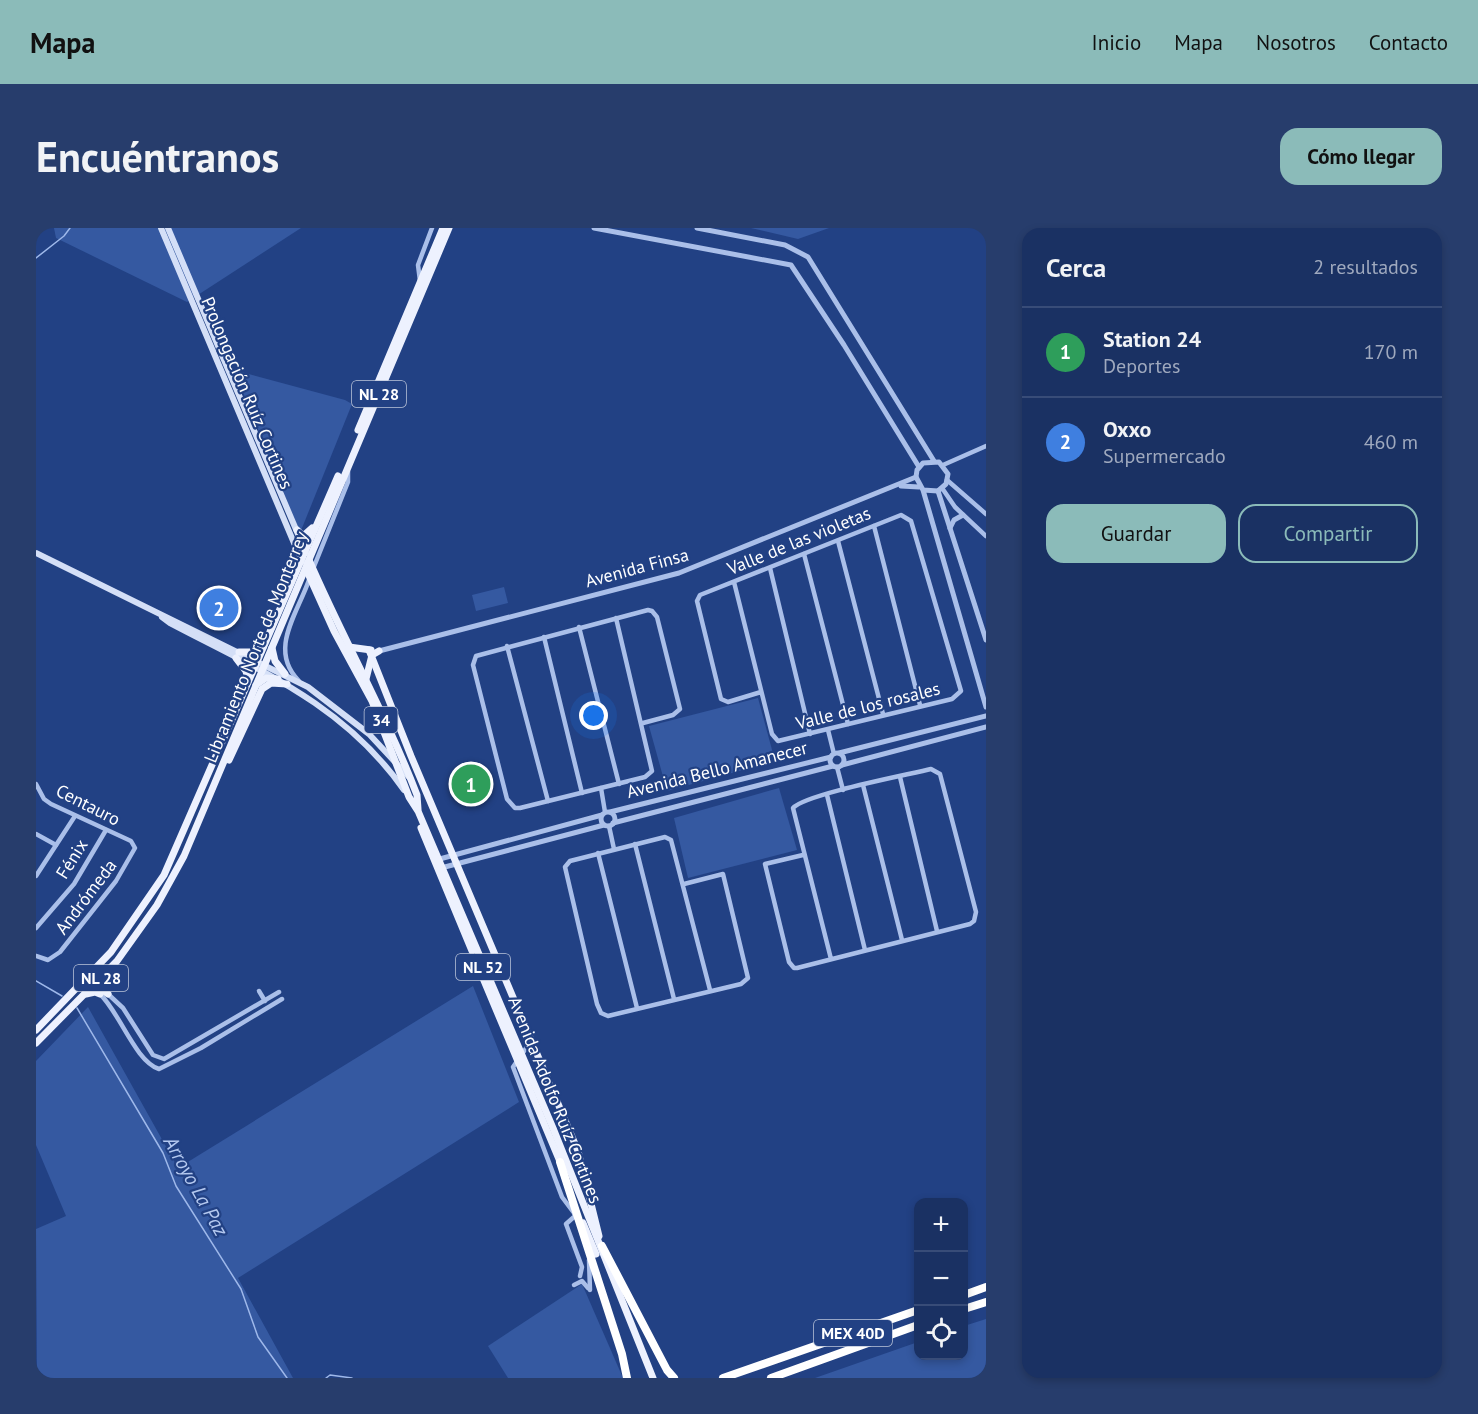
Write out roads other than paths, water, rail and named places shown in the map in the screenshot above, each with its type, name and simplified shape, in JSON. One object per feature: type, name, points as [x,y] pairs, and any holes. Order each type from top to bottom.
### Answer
[{"type":"highway","points":[[560,1161],[622,1354],[627,1378]]},
{"type":"highway","points":[[602,1246],[666,1370],[674,1378]]},
{"type":"highway","points":[[968,1293],[986,1287]]},
{"type":"highway","points":[[968,1307],[986,1302]]},
{"type":"highway","name":"MEX 40D","points":[[723,1378],[914,1311]]},
{"type":"highway","name":"MEX 40D","points":[[775,1377],[914,1325]]},
{"type":"main road","name":"Prolongación Ruíz Cortines","points":[[161,228],[190,288],[305,550]]},
{"type":"main road","name":"Prolongación Ruíz Cortines","points":[[168,228],[190,288],[305,560]]},
{"type":"main road","points":[[36,1030],[111,952],[155,891],[175,854],[251,686],[262,679],[282,677],[269,647],[305,560],[305,550],[422,286],[443,228]]},
{"type":"main road","name":"Libramiento Norte de Monterrey","points":[[305,560],[449,228]]},
{"type":"main road","points":[[297,530],[302,536],[309,534],[335,483]]},
{"type":"main road","name":"NL 52","points":[[36,553],[282,677],[299,681],[343,711],[411,780]]},
{"type":"main road","name":"Avenida Adolfo Ruíz Cortines","points":[[305,560],[366,679],[395,743],[417,795],[418,811]]},
{"type":"main road","name":"Libramiento Norte de Monterrey","points":[[36,1043],[106,972],[157,905],[184,856],[217,780],[259,665],[309,569]]},
{"type":"main road","name":"Avenida Adolfo Ruíz Cortines","points":[[309,569],[310,578],[342,648],[372,700],[437,863],[580,1192],[648,1378]]},
{"type":"main road","points":[[251,686],[238,655],[269,647]]},
{"type":"main road","points":[[349,647],[371,653],[379,651]]},
{"type":"main road","points":[[366,679],[371,653]]},
{"type":"main road","points":[[371,653],[379,680],[580,1158],[590,1209],[602,1246]]},
{"type":"main road","name":"NL 52","points":[[282,677],[287,684],[334,715],[356,733],[376,753],[409,796]]},
{"type":"main road","points":[[217,780],[239,742],[262,689],[271,683],[287,684]]},
{"type":"main road","points":[[395,743],[411,756]]},
{"type":"main road","points":[[409,796],[520,1056],[526,1052],[534,1056],[554,1092]]},
{"type":"main road","points":[[69,997],[93,985],[110,960],[111,952]]},
{"type":"main road","points":[[481,961],[500,969]]},
{"type":"main road","points":[[102,994],[106,972]]},
{"type":"main road","points":[[93,985],[102,994]]},
{"type":"main road","points":[[84,995],[102,994]]},
{"type":"main road","name":"Avenida Adolfo Ruíz Cortines","points":[[520,1056],[523,1076],[642,1358]]},
{"type":"main road","points":[[642,1358],[653,1378]]},
{"type":"street","points":[[422,286],[418,264],[432,228]]},
{"type":"street","points":[[594,228],[783,262],[791,266],[919,467]]},
{"type":"street","points":[[698,228],[785,244],[808,257],[934,460],[943,465],[947,480],[986,514]]},
{"type":"street","points":[[943,465],[986,446]]},
{"type":"street","points":[[934,460],[919,467],[916,477],[986,706]]},
{"type":"street","points":[[309,569],[348,482],[348,465]]},
{"type":"street","name":"Avenida Finsa","points":[[379,651],[679,573],[916,477]]},
{"type":"street","points":[[947,480],[940,490],[986,640]]},
{"type":"street","name":"Avenida Finsa","points":[[893,487],[921,489]]},
{"type":"street","points":[[921,489],[940,490],[986,536]]},
{"type":"street","name":"Valle de las violetas","points":[[761,692],[728,702],[721,699],[697,601],[700,595],[902,515],[909,518],[961,691]]},
{"type":"street","points":[[950,528],[954,520],[963,515]]},
{"type":"street","points":[[874,526],[920,705]]},
{"type":"street","points":[[838,541],[883,714]]},
{"type":"street","points":[[804,554],[848,724]]},
{"type":"street","points":[[770,568],[810,734]]},
{"type":"street","points":[[299,681],[288,669],[283,647],[310,578]]},
{"type":"street","points":[[734,582],[761,692]]},
{"type":"street","points":[[616,618],[643,723],[652,771],[645,777],[515,808],[507,799],[473,665],[476,657],[507,646],[579,627],[616,618],[652,611],[657,616],[680,709],[673,715],[643,723]]},
{"type":"street","points":[[579,627],[619,784]]},
{"type":"street","points":[[544,637],[582,793]]},
{"type":"street","points":[[507,646],[548,801]]},
{"type":"street","name":"Valle de los rosales","points":[[761,692],[772,734],[778,741],[952,699],[961,691]]},
{"type":"street","name":"Avenida Bello Amanecer","points":[[437,863],[453,854],[606,813],[986,716]]},
{"type":"street","points":[[947,725],[950,736]]},
{"type":"street","name":"Avenida Bello Amanecer","points":[[437,863],[457,864],[986,727]]},
{"type":"street","points":[[932,729],[936,739]]},
{"type":"street","points":[[828,730],[843,790]]},
{"type":"street","points":[[835,755],[844,760],[837,766]]},
{"type":"street","points":[[803,855],[765,864],[791,966],[797,968],[937,931],[974,921],[976,912],[940,774],[931,769],[843,790],[795,805],[793,813],[831,959]]},
{"type":"street","points":[[900,777],[937,931]]},
{"type":"street","points":[[729,782],[731,793]]},
{"type":"street","name":"Centauro","points":[[36,784],[47,802],[134,843]]},
{"type":"street","points":[[716,785],[718,796]]},
{"type":"street","points":[[863,785],[902,940]]},
{"type":"street","points":[[601,788],[614,849]]},
{"type":"street","points":[[827,795],[865,950]]},
{"type":"street","points":[[606,813],[614,815],[609,825]]},
{"type":"street","points":[[36,876],[75,816]]},
{"type":"street","name":"Fénix","points":[[36,928],[74,884],[106,830]]},
{"type":"street","points":[[36,834],[56,845]]},
{"type":"street","points":[[527,835],[529,846]]},
{"type":"street","points":[[684,884],[723,874],[748,978],[741,984],[608,1016],[601,1013],[566,864],[598,853],[668,838],[674,844],[710,990]]},
{"type":"street","points":[[510,840],[513,850]]},
{"type":"street","name":"Andrómeda","points":[[36,956],[48,960],[60,952],[116,881],[134,851],[134,843]]},
{"type":"street","points":[[635,844],[674,999]]},
{"type":"street","points":[[598,853],[637,1008]]},
{"type":"street","points":[[259,991],[265,1000]]},
{"type":"street","points":[[102,994],[123,1008],[153,1055],[164,1059],[279,992]]},
{"type":"street","points":[[102,994],[111,1004],[146,1062],[159,1069],[170,1065],[282,999]]},
{"type":"street","points":[[531,1041],[513,1067],[564,1201],[575,1216],[566,1224],[582,1267],[580,1276]]},
{"type":"street","points":[[574,1285],[582,1281],[590,1290],[589,1257]]},
{"type":"waterway","points":[[36,258],[64,236],[70,228]]},
{"type":"waterway","name":"Arroyo La Paz","points":[[36,981],[62,996]]},
{"type":"waterway","name":"Arroyo La Paz","points":[[77,1008],[163,1153],[176,1186],[241,1289],[258,1337],[287,1378]]},
{"type":"waterway","name":"Arroyo La Paz","points":[[326,1378],[330,1375],[352,1378]]},
{"type":"place","name":"Oxxo","points":[[219,608]]},
{"type":"place","name":"Station 24","points":[[471,784]]}]
